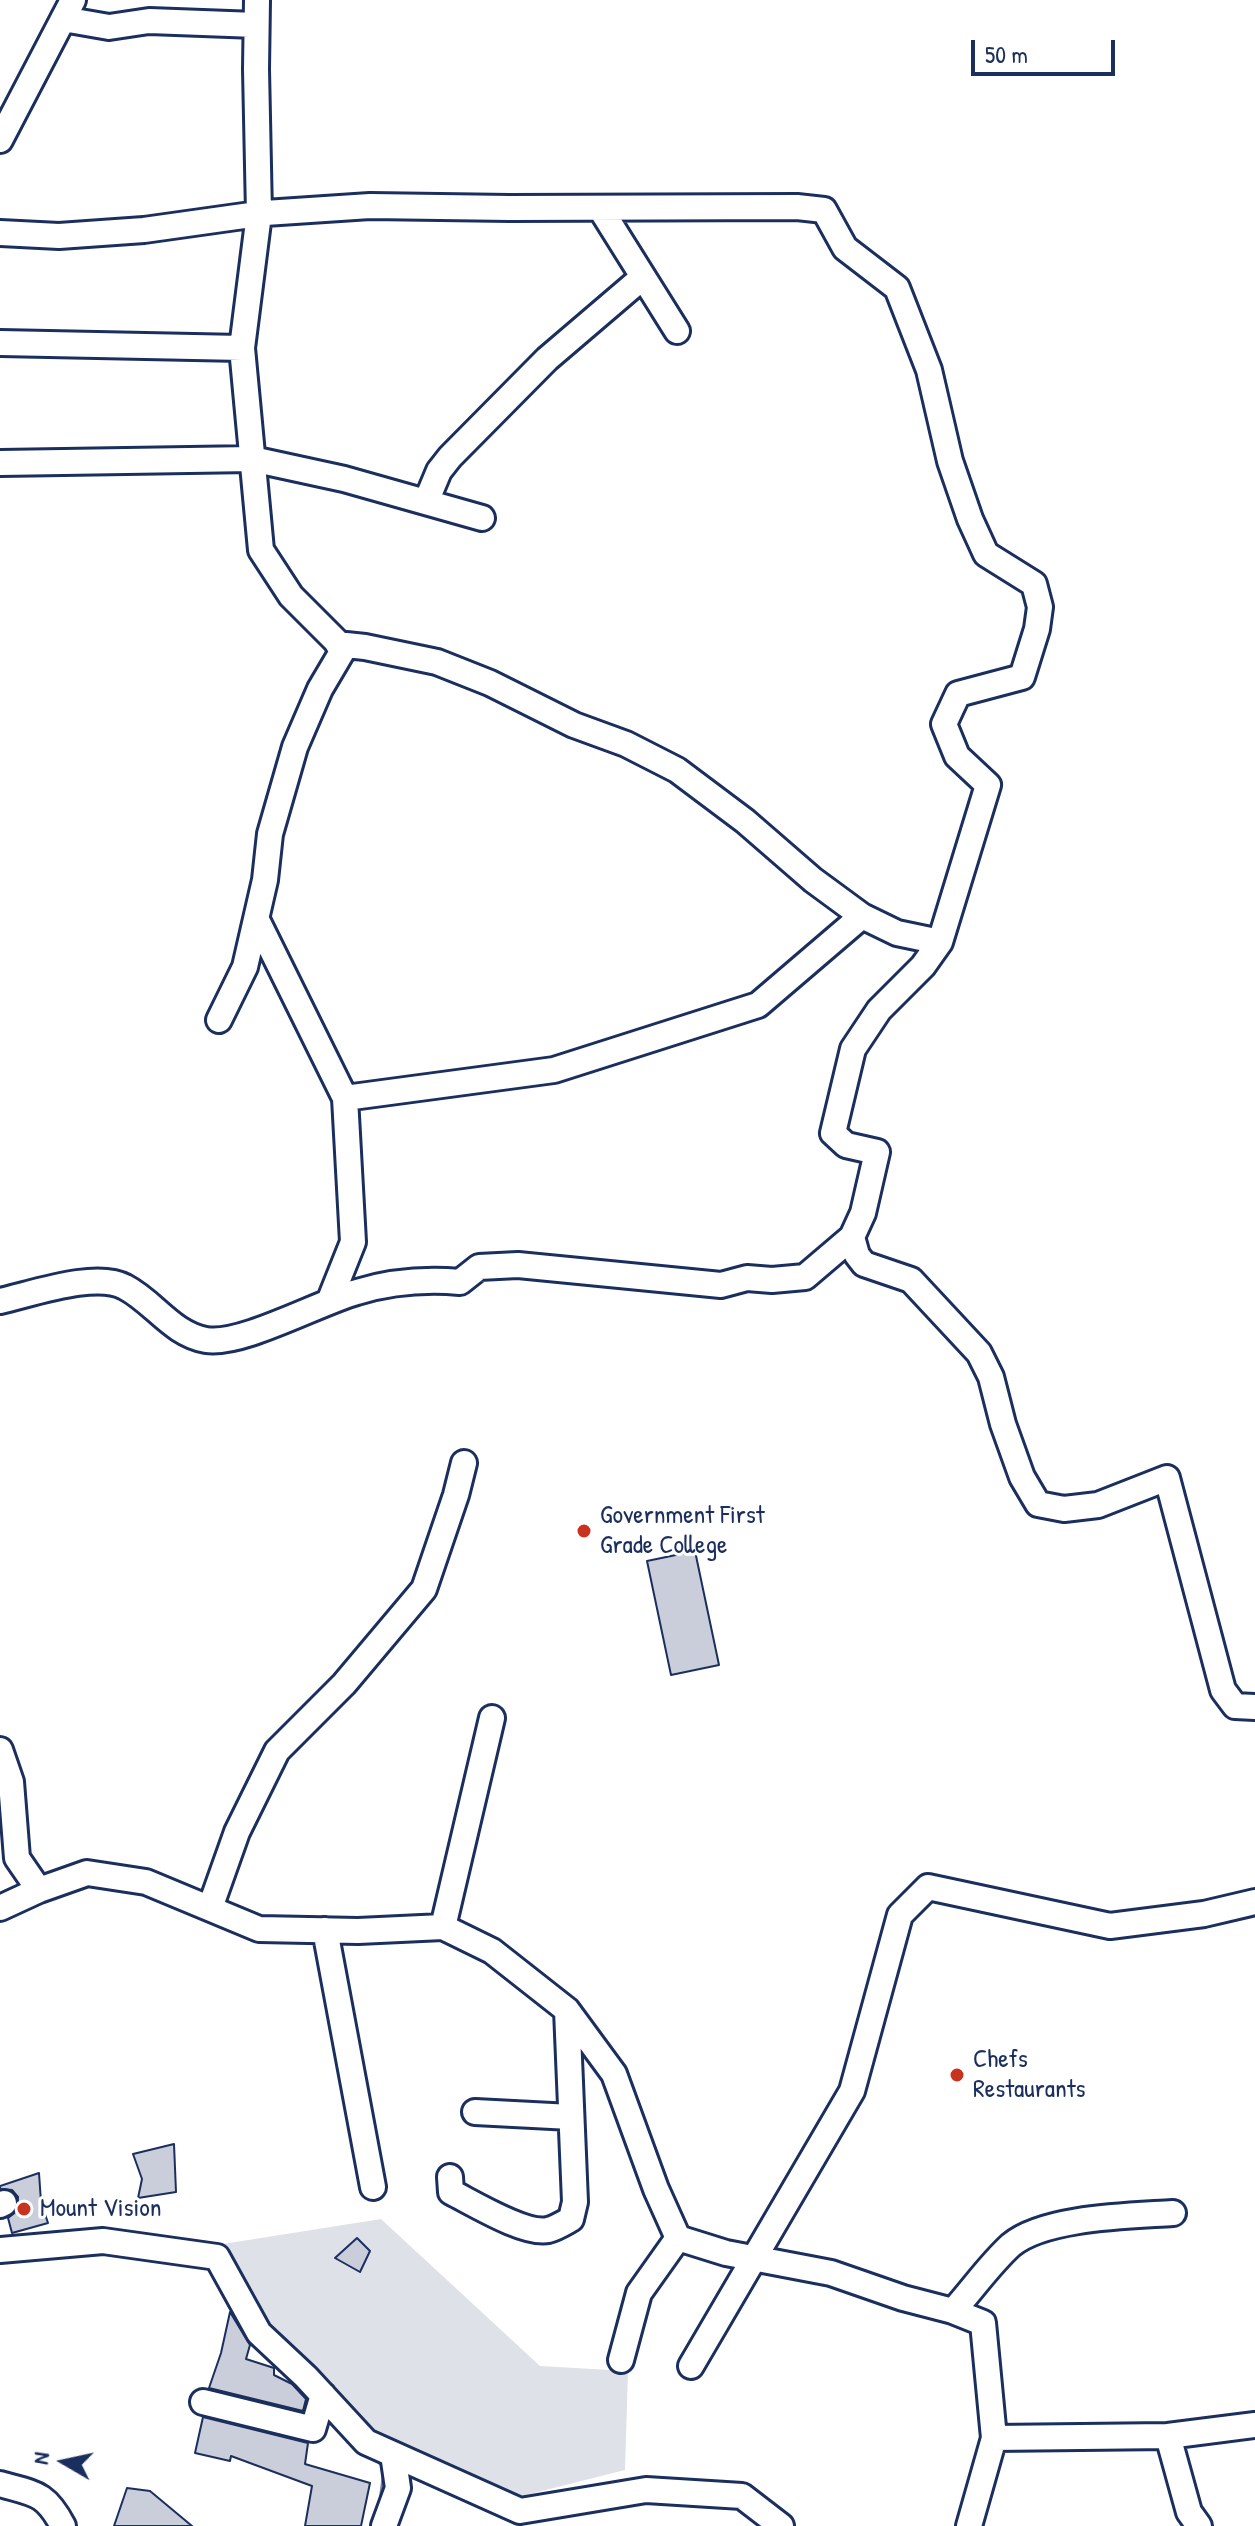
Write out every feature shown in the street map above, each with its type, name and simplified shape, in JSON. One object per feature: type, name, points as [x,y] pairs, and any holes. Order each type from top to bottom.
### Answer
[{"type":"street","points":[[257,0],[259,214],[242,348],[261,550],[291,596],[342,651]]},
{"type":"street","points":[[0,140],[68,10],[109,27],[149,21],[256,25]]},
{"type":"street","points":[[0,233],[59,236],[144,230],[259,214],[370,206],[797,207],[824,210],[845,248],[897,288],[929,370],[950,461],[970,519],[986,554],[1034,584],[1040,607],[1037,629],[1022,677],[958,694],[944,724],[957,756],[988,785],[940,942],[923,966],[879,1010],[853,1049],[833,1133],[846,1145],[877,1152],[863,1213],[852,1237],[805,1277],[772,1280],[747,1278],[721,1285],[518,1265],[479,1267],[460,1282],[423,1279],[357,1292],[240,1336],[208,1340],[182,1331],[124,1285],[99,1280],[0,1301]]},
{"type":"street","points":[[600,208],[677,331]]},
{"type":"street","points":[[426,502],[439,471],[450,457],[547,359],[643,277]]},
{"type":"street","points":[[0,343],[242,348]]},
{"type":"street","points":[[0,463],[252,459],[344,479],[482,518]]},
{"type":"street","points":[[219,1020],[245,967],[257,920],[270,834],[295,747],[320,689],[346,645],[437,662],[490,683],[574,725],[639,750],[677,770],[862,916],[897,933],[940,942]]},
{"type":"street","points":[[345,1098],[554,1070],[758,1005],[862,916]]},
{"type":"street","points":[[257,920],[345,1098],[353,1242],[329,1302]]},
{"type":"street","points":[[852,1237],[857,1255],[864,1264],[911,1280],[979,1353],[991,1377],[1003,1424],[1022,1477],[1038,1504],[1064,1509],[1098,1505],[1167,1478],[1223,1690],[1235,1706],[1255,1707]]},
{"type":"street","points":[[210,1908],[237,1832],[277,1751],[344,1684],[424,1589],[464,1463]]},
{"type":"street","points":[[443,1927],[492,1718]]},
{"type":"street","points":[[0,1750],[11,1782],[17,1858],[39,1890]]},
{"type":"street","points":[[0,1908],[87,1873],[146,1882],[259,1929],[443,1927],[492,1951],[567,2010],[614,2074],[656,2189],[678,2238],[726,2253],[831,2273],[983,2323],[994,2438],[969,2526]]},
{"type":"street","points":[[691,2366],[852,2091],[900,1915],[928,1887],[1110,1926],[1204,1914],[1255,1902]]},
{"type":"street","points":[[325,1930],[373,2187]]},
{"type":"street","points":[[450,2177],[451,2192],[510,2222],[544,2231],[571,2219],[575,2202],[567,2010]]},
{"type":"street","points":[[475,2112],[571,2117]]},
{"type":"street","points":[[953,2311],[1011,2245],[1036,2230],[1105,2218],[1173,2213]]},
{"type":"street","points":[[621,2360],[639,2293],[678,2238]]},
{"type":"street","points":[[0,2250],[103,2241],[217,2257],[259,2333],[366,2442],[520,2511],[646,2490],[742,2496],[781,2526]]},
{"type":"street","points":[[203,2402],[313,2429],[323,2395]]},
{"type":"street","points":[[994,2438],[1168,2436],[1255,2425]]},
{"type":"street","points":[[1168,2436],[1189,2512],[1199,2526]]},
{"type":"street","points":[[384,2526],[398,2488],[393,2454]]},
{"type":"street","points":[[0,2484],[40,2495],[53,2507],[63,2526]]},
{"type":"shaded area","points":[[381,2219],[540,2366],[628,2371],[625,2470],[522,2496],[371,2433],[270,2335],[223,2244]]},
{"type":"building","points":[[695,1551],[719,1665],[671,1675],[647,1561]]},
{"type":"building","points":[[174,2144],[176,2192],[138,2198],[142,2179],[133,2154]]},
{"type":"building","name":"Mount Vision","points":[[39,2173],[41,2202],[48,2223],[12,2233],[8,2218],[17,2211],[18,2197],[12,2190],[0,2189],[0,2186]]},
{"type":"building","points":[[357,2238],[370,2251],[360,2272],[335,2258]]},
{"type":"building","points":[[230,2312],[250,2345],[246,2359],[274,2368],[274,2375],[292,2384],[306,2399],[303,2411],[209,2388]]},
{"type":"building","points":[[203,2417],[308,2443],[305,2464],[370,2483],[361,2526],[305,2526],[312,2486],[231,2456],[230,2461],[195,2453]]},
{"type":"building","points":[[127,2488],[150,2491],[192,2526],[114,2526]]},
{"type":"waterway","points":[[375,2457],[386,2467],[381,2505]]},
{"type":"place","name":"Government First Grade College","points":[[584,1531]]},
{"type":"place","name":"Chefs Restaurants","points":[[957,2075]]},
{"type":"place","name":"Mount Vision","points":[[24,2209]]}]
